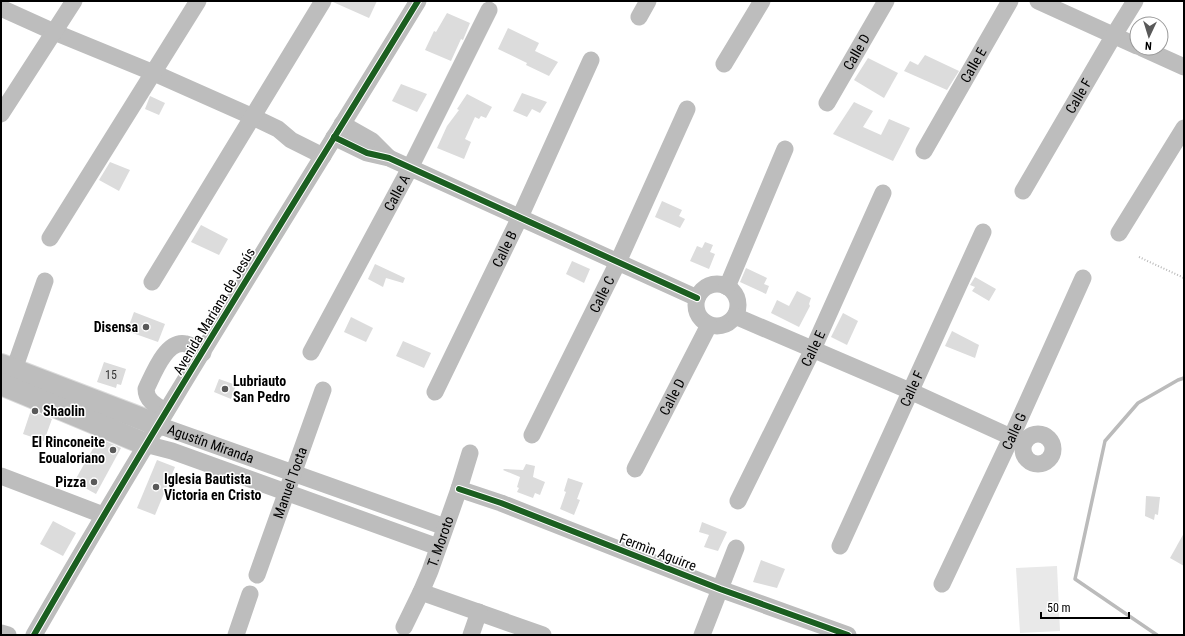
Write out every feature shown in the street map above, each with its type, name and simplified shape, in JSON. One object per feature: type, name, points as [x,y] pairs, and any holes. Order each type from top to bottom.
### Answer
[{"type":"main road","name":"Agustín Miranda","points":[[6,376],[162,418]]},
{"type":"main road","name":"Agustín Miranda","points":[[6,376],[146,444]]},
{"type":"street","points":[[1,114],[74,1]]},
{"type":"street","points":[[50,238],[198,1]]},
{"type":"street","points":[[152,282],[324,1]]},
{"type":"street","name":"Avenida Mariana de Jesús","points":[[34,635],[146,444],[418,1]]},
{"type":"street","points":[[639,17],[648,1]]},
{"type":"street","points":[[724,64],[762,1]]},
{"type":"street","name":"Calle D","points":[[827,102],[886,1]]},
{"type":"street","name":"Calle E","points":[[924,151],[1010,1]]},
{"type":"street","points":[[1038,1],[1129,42]]},
{"type":"street","name":"Calle F","points":[[1023,191],[1135,1]]},
{"type":"street","points":[[1,8],[54,32],[154,73],[293,135],[332,141],[367,153],[389,158],[697,298]]},
{"type":"street","name":"Calle A","points":[[311,352],[410,168],[489,10]]},
{"type":"street","points":[[1159,56],[1184,68]]},
{"type":"street","name":"Calle B","points":[[435,392],[520,217],[591,60]]},
{"type":"street","name":"Calle C","points":[[532,435],[618,262],[687,109]]},
{"type":"street","points":[[1119,233],[1184,128]]},
{"type":"street","points":[[727,287],[785,149]]},
{"type":"street","name":"Calle E","points":[[738,501],[813,349],[883,193]]},
{"type":"street","name":"Calle F","points":[[840,546],[983,232]]},
{"type":"street","name":"Calle G","points":[[942,584],[1017,441],[1083,278]]},
{"type":"street","points":[[6,376],[45,282]]},
{"type":"street","points":[[718,284],[727,287],[736,296],[738,303],[738,310],[735,316],[726,324],[720,326],[708,325],[699,316],[696,304],[697,298],[702,290],[709,286],[718,284]]},
{"type":"street","points":[[735,316],[910,391],[1017,441]]},
{"type":"street","name":"Calle D","points":[[635,469],[708,325]]},
{"type":"street","points":[[162,418],[154,404],[148,398],[146,389],[165,352],[176,344],[186,344],[203,353]]},
{"type":"street","name":"Manuel Tocta","points":[[257,575],[324,390]]},
{"type":"street","name":"Agustín Miranda","points":[[162,418],[294,474],[445,527]]},
{"type":"street","name":"Agustín Miranda","points":[[146,444],[172,451],[438,547]]},
{"type":"street","name":"T. Moroto","points":[[404,626],[421,592],[459,489],[470,453]]},
{"type":"street","points":[[1,476],[104,515]]},
{"type":"street","name":"Fermìn Aguirre","points":[[459,489],[501,503],[720,589],[817,630],[848,635]]},
{"type":"street","points":[[702,635],[736,548]]},
{"type":"street","points":[[421,592],[543,635]]},
{"type":"street","points":[[236,635],[250,594]]},
{"type":"street","points":[[471,635],[479,612]]},
{"type":"street","points":[[1,633],[8,635]]},
{"type":"path","points":[[1139,257],[1184,278]]},
{"type":"shaded area","points":[[1057,566],[1060,631],[1020,633],[1016,568]]},
{"type":"building","points":[[333,1],[377,1],[369,18]]},
{"type":"building","points":[[447,13],[470,23],[463,40],[461,39],[451,61],[425,50],[434,31],[436,32]]},
{"type":"building","points":[[508,28],[539,43],[535,51],[558,62],[549,76],[498,49]]},
{"type":"building","points":[[925,55],[959,71],[947,90],[904,71],[910,61],[918,65]]},
{"type":"building","points":[[868,58],[898,73],[884,98],[854,80]]},
{"type":"building","points":[[401,84],[427,94],[417,112],[392,101]]},
{"type":"building","points":[[522,93],[547,102],[540,113],[532,109],[527,117],[513,111]]},
{"type":"building","points":[[467,94],[492,107],[486,118],[481,116],[479,119],[475,117],[465,139],[471,142],[464,159],[437,148],[447,126],[459,110],[457,109]]},
{"type":"building","points":[[150,96],[165,103],[159,115],[145,109]]},
{"type":"building","points":[[854,102],[873,111],[863,127],[881,135],[889,119],[910,128],[893,161],[833,134]]},
{"type":"building","points":[[110,162],[130,170],[119,191],[99,180]]},
{"type":"building","points":[[662,201],[682,210],[679,216],[685,219],[680,228],[655,217]]},
{"type":"building","points":[[201,225],[228,239],[219,255],[191,242]]},
{"type":"building","points":[[705,242],[713,245],[710,252],[715,254],[709,269],[690,261],[697,246],[702,248]]},
{"type":"building","points":[[572,261],[590,269],[584,283],[566,274]]},
{"type":"building","points":[[375,264],[405,278],[403,283],[386,278],[383,287],[368,279]]},
{"type":"building","points":[[746,268],[767,278],[764,284],[769,286],[766,294],[740,282]]},
{"type":"building","points":[[975,277],[996,289],[989,301],[972,291],[975,287],[970,285]]},
{"type":"building","points":[[797,291],[811,298],[809,304],[810,306],[799,327],[771,313],[777,300],[789,306]]},
{"type":"building","name":"Disensa","points":[[134,312],[165,324],[158,342],[127,331]]},
{"type":"building","points":[[843,313],[858,321],[847,345],[831,337]]},
{"type":"building","points":[[351,317],[373,328],[366,342],[344,332]]},
{"type":"building","points":[[952,331],[979,345],[975,358],[945,346]]},
{"type":"building","points":[[403,341],[431,353],[424,368],[396,356]]},
{"type":"building","points":[[104,362],[126,369],[121,385],[117,384],[116,388],[97,382]]},
{"type":"building","name":"Lubriauto San Pedro","points":[[219,379],[236,385],[231,399],[214,392]]},
{"type":"building","points":[[31,410],[52,419],[44,441],[23,434]]},
{"type":"building","points":[[99,438],[121,448],[96,494],[74,482]]},
{"type":"building","name":"Iglesia Bautista Victoria en Cristo","points":[[157,460],[175,467],[155,515],[137,508]]},
{"type":"building","points":[[526,464],[535,466],[533,477],[545,482],[540,495],[535,493],[533,498],[517,492],[520,477],[503,470],[523,470]]},
{"type":"building","points":[[568,478],[583,483],[577,499],[580,500],[574,515],[560,509],[566,492],[564,491]]},
{"type":"building","points":[[1146,496],[1160,497],[1158,515],[1155,514],[1154,520],[1145,516]]},
{"type":"building","points":[[53,521],[76,533],[63,556],[40,544]]},
{"type":"building","points":[[702,522],[727,532],[718,551],[704,547],[709,535],[699,532]]},
{"type":"building","points":[[1184,533],[1184,566],[1170,558]]},
{"type":"building","points":[[761,560],[785,569],[777,588],[753,582]]},
{"type":"waterway","points":[[1157,635],[1075,579],[1105,441],[1138,403],[1184,378]]},
{"type":"cycle path","points":[[34,635],[128,475],[418,1]]},
{"type":"cycle path","points":[[334,137],[367,153],[389,158],[697,298]]},
{"type":"cycle path","points":[[459,489],[501,503],[720,589],[848,635]]},
{"type":"place","name":"Disensa","points":[[146,327]]},
{"type":"place","name":"Lubriauto San Pedro","points":[[225,389]]},
{"type":"place","name":"Shaolin","points":[[35,411]]},
{"type":"place","name":"El Rinconeite Eoualoriano","points":[[113,450]]},
{"type":"place","name":"Pizza","points":[[94,482]]},
{"type":"place","name":"Iglesia Bautista Victoria en Cristo","points":[[156,487]]}]
